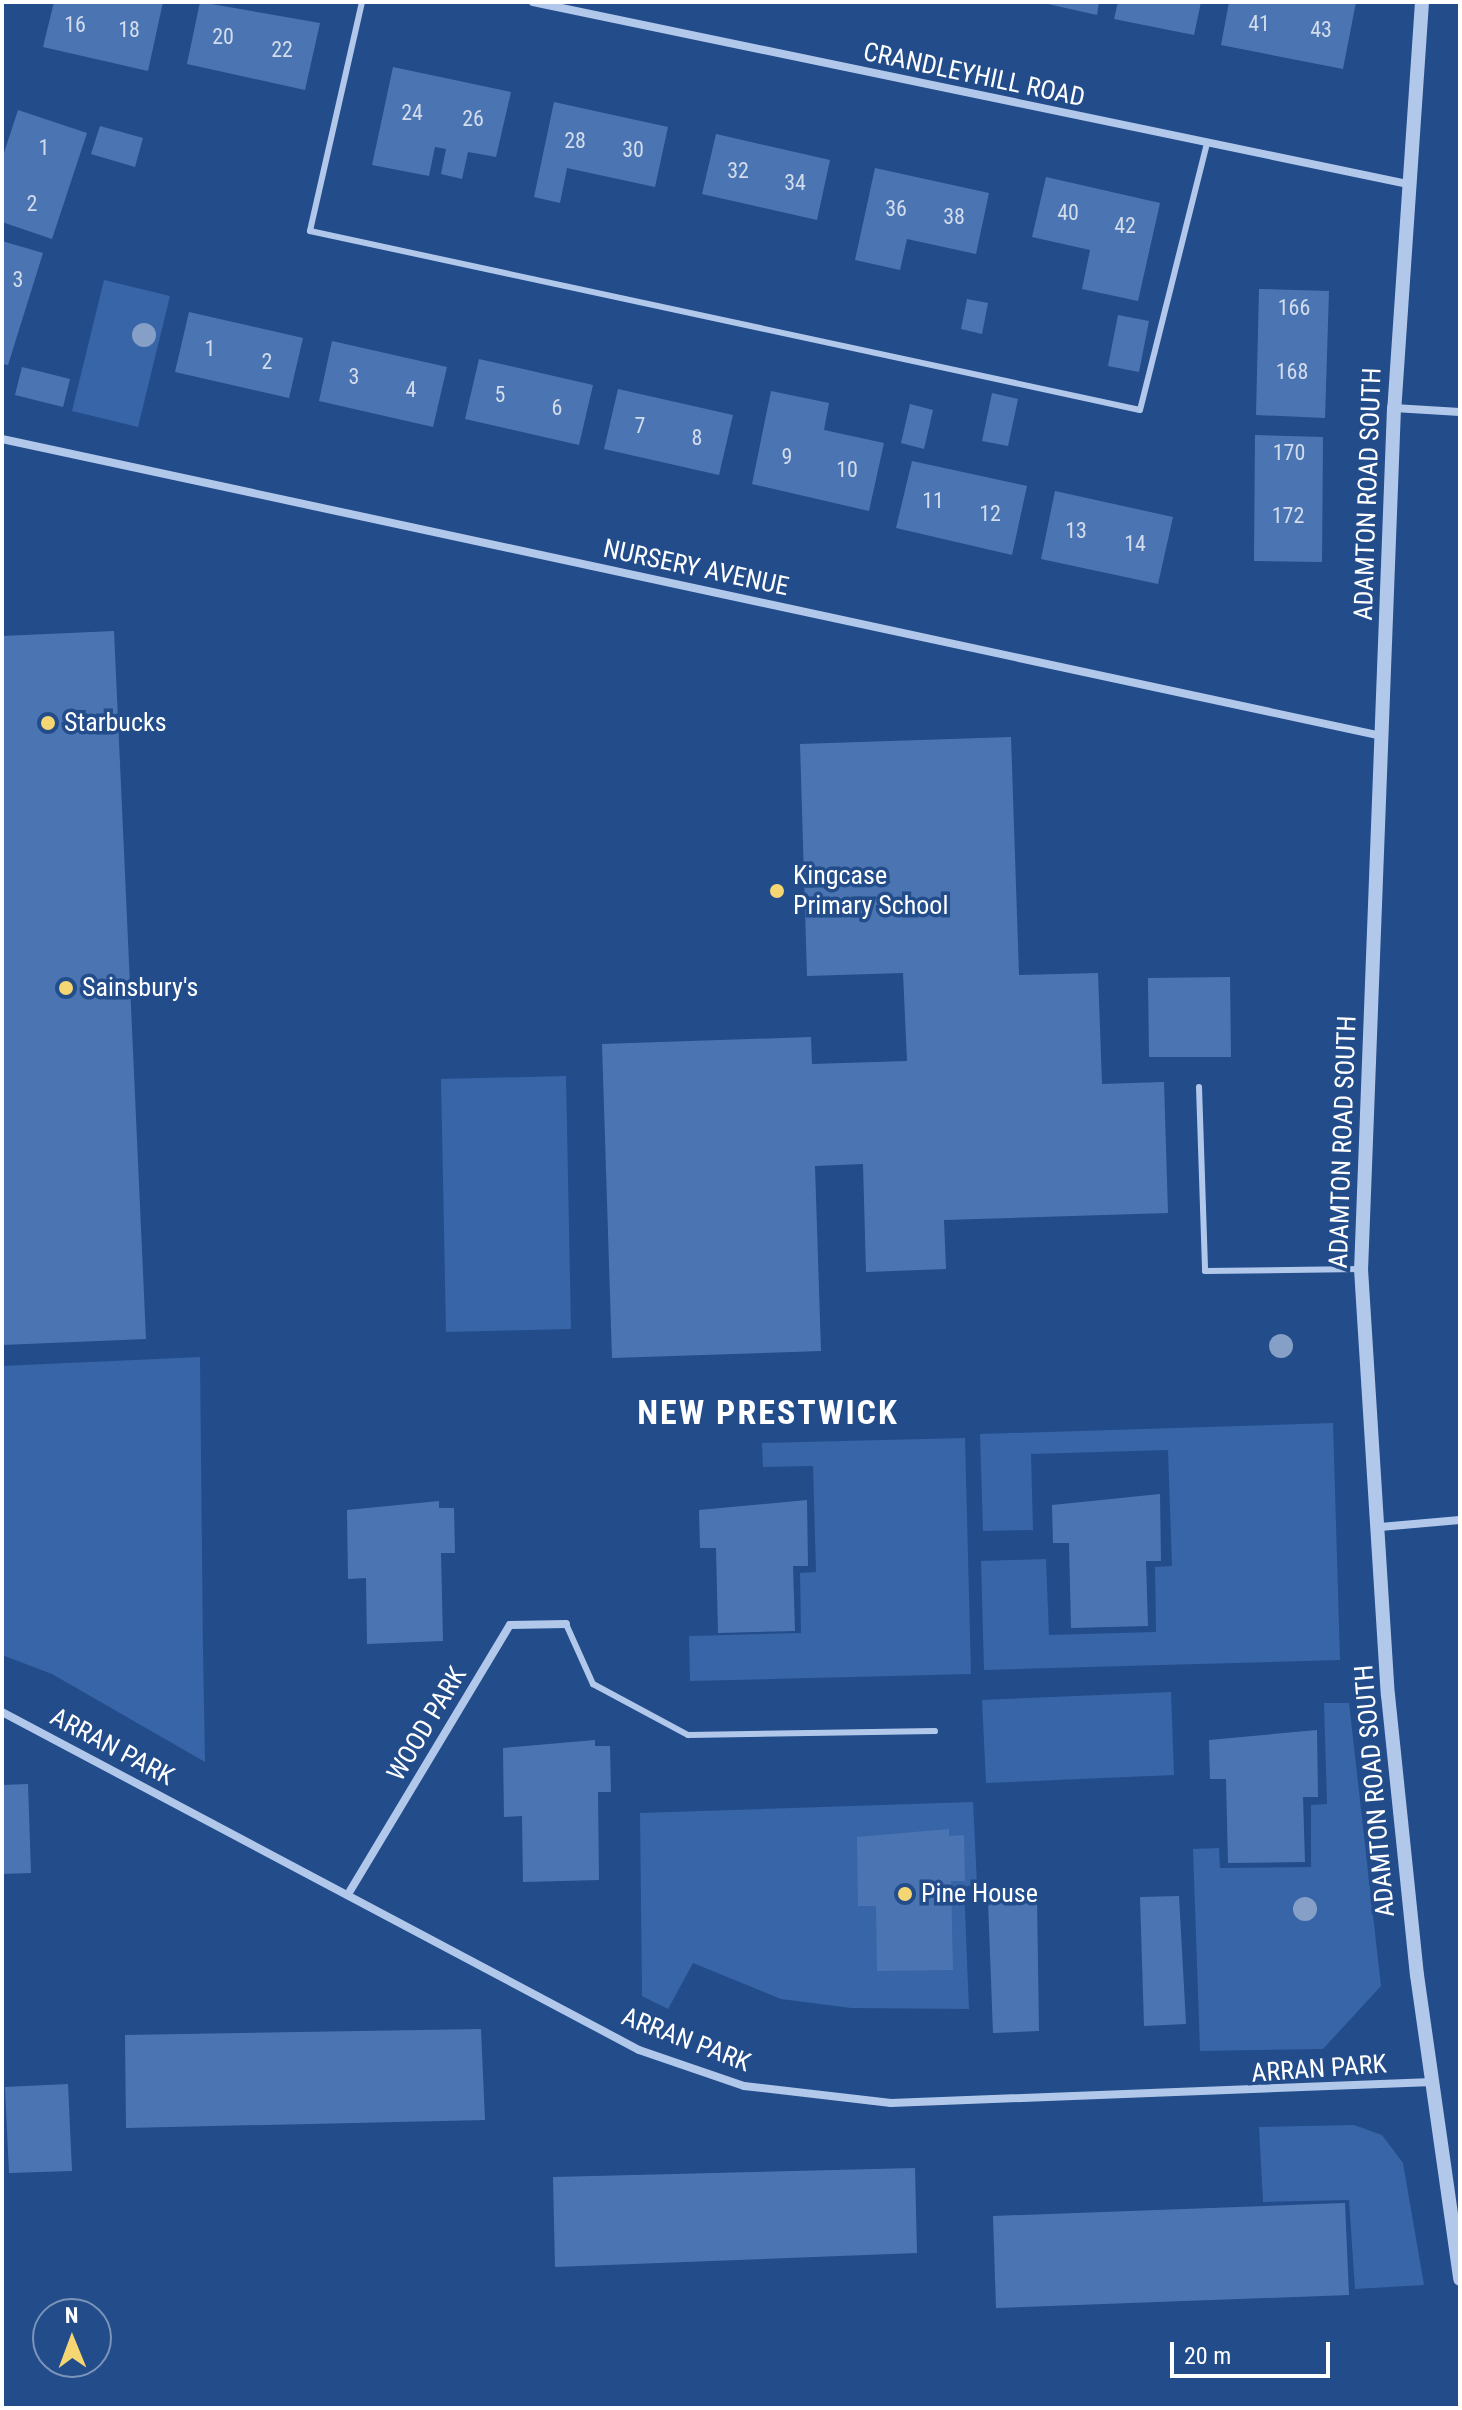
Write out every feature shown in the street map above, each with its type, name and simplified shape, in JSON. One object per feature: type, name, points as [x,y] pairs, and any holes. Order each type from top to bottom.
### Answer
[{"type":"street","name":"CRANDLEYHILL ROAD","points":[[533,2],[1408,184]]},
{"type":"street","name":"ADAMTON ROAD SOUTH","points":[[1422,2],[1394,408],[1361,1269],[1390,1710],[1460,2279]]},
{"type":"street","points":[[1394,408],[1460,412]]},
{"type":"street","name":"NURSERY AVENUE","points":[[2,439],[1382,736]]},
{"type":"street","points":[[1380,1527],[1460,1520]]},
{"type":"street","name":"WOOD PARK","points":[[350,1891],[510,1625],[566,1624]]},
{"type":"street","name":"ARRAN PARK","points":[[2,1712],[350,1891],[639,2050],[744,2086],[891,2103],[1434,2081]]},
{"type":"lane","points":[[362,2],[310,231],[1140,410],[1207,144]]},
{"type":"lane","points":[[1199,1087],[1205,1271],[1361,1269]]},
{"type":"lane","points":[[566,1624],[593,1684],[688,1735],[935,1731]]},
{"type":"shaded area","points":[[104,280],[170,296],[138,427],[72,411]]},
{"type":"shaded area","points":[[566,1076],[571,1329],[446,1332],[441,1079]]},
{"type":"shaded area","points":[[200,1357],[205,1762],[52,1674],[2,1655],[2,1366]]},
{"type":"shaded area","points":[[1333,1423],[1340,1660],[984,1670],[981,1561],[1046,1559],[1049,1635],[1156,1632],[1155,1567],[1172,1566],[1168,1450],[1031,1454],[1033,1530],[983,1531],[980,1434]]},
{"type":"shaded area","points":[[965,1438],[971,1674],[690,1681],[689,1636],[801,1633],[800,1573],[816,1572],[813,1466],[763,1467],[762,1443]]},
{"type":"shaded area","points":[[1171,1692],[1174,1775],[986,1783],[982,1700]]},
{"type":"shaded area","points":[[1324,1703],[1349,1703],[1381,1986],[1323,2049],[1200,2051],[1193,1849],[1219,1848],[1220,1868],[1311,1867],[1311,1805],[1327,1804]]},
{"type":"shaded area","points":[[973,1802],[977,1884],[964,1887],[969,2009],[851,2008],[781,1999],[693,1963],[668,2009],[642,1996],[640,1813]]},
{"type":"shaded area","points":[[1354,2125],[1382,2135],[1403,2163],[1424,2285],[1355,2289],[1349,2200],[1263,2202],[1259,2127]]},
{"type":"building","points":[[54,2],[163,2],[148,71],[43,47]]},
{"type":"building","points":[[200,2],[320,23],[305,90],[187,64]]},
{"type":"building","points":[[1039,2],[1099,2],[1097,15]]},
{"type":"building","points":[[1118,2],[1201,2],[1194,35],[1114,19]]},
{"type":"building","points":[[1229,2],[1356,2],[1343,69],[1221,45]]},
{"type":"building","points":[[393,67],[511,92],[496,157],[468,152],[462,179],[441,174],[446,149],[435,147],[429,176],[372,165]]},
{"type":"building","points":[[554,102],[668,127],[655,187],[567,168],[560,203],[534,197]]},
{"type":"building","points":[[18,110],[87,133],[52,239],[2,222],[2,159]]},
{"type":"building","points":[[100,126],[143,138],[135,167],[91,154]]},
{"type":"building","points":[[716,134],[830,160],[817,220],[702,194]]},
{"type":"building","points":[[875,168],[989,193],[976,254],[907,239],[900,270],[855,260]]},
{"type":"building","points":[[1046,177],[1160,203],[1138,301],[1082,289],[1090,250],[1032,237]]},
{"type":"building","points":[[2,241],[43,253],[8,365],[2,364]]},
{"type":"building","points":[[1259,289],[1329,291],[1325,418],[1256,415]]},
{"type":"building","points":[[967,299],[988,303],[982,334],[961,329]]},
{"type":"building","points":[[189,312],[303,338],[289,398],[175,372]]},
{"type":"building","points":[[1118,315],[1149,321],[1139,372],[1108,366]]},
{"type":"building","points":[[332,341],[447,367],[433,427],[319,401]]},
{"type":"building","points":[[479,359],[593,385],[579,445],[465,419]]},
{"type":"building","points":[[22,367],[70,379],[63,407],[15,395]]},
{"type":"building","points":[[618,389],[733,415],[719,475],[604,449]]},
{"type":"building","points":[[771,391],[829,403],[824,430],[884,443],[869,511],[752,484]]},
{"type":"building","points":[[992,393],[1018,399],[1008,446],[982,441]]},
{"type":"building","points":[[910,404],[933,410],[924,449],[901,443]]},
{"type":"building","points":[[1255,435],[1323,437],[1322,562],[1254,561]]},
{"type":"building","points":[[912,461],[1027,486],[1012,555],[896,528]]},
{"type":"building","points":[[1055,491],[1173,517],[1158,584],[1041,559]]},
{"type":"building","name":"Sainsbury's","points":[[114,631],[146,1339],[2,1345],[2,636]]},
{"type":"building","points":[[1011,737],[1019,975],[1098,973],[1102,1084],[1164,1082],[1168,1213],[944,1220],[946,1269],[866,1272],[863,1164],[815,1166],[821,1351],[612,1358],[602,1044],[811,1037],[812,1064],[907,1061],[903,973],[807,976],[800,744]]},
{"type":"building","points":[[1230,977],[1231,1057],[1149,1057],[1148,978]]},
{"type":"building","points":[[1160,1494],[1161,1561],[1146,1561],[1148,1626],[1071,1628],[1069,1543],[1053,1543],[1052,1505]]},
{"type":"building","points":[[807,1500],[808,1566],[793,1566],[795,1631],[718,1633],[716,1548],[700,1548],[699,1510]]},
{"type":"building","points":[[439,1501],[439,1508],[454,1508],[455,1553],[441,1553],[443,1641],[367,1644],[366,1578],[348,1579],[347,1510]]},
{"type":"building","points":[[1317,1730],[1318,1797],[1303,1797],[1305,1862],[1228,1863],[1226,1779],[1210,1779],[1209,1740]]},
{"type":"building","points":[[595,1740],[595,1746],[610,1746],[611,1792],[598,1792],[599,1880],[523,1882],[522,1816],[504,1817],[503,1748]]},
{"type":"building","points":[[28,1784],[31,1873],[2,1874],[2,1785]]},
{"type":"building","name":"Pine House","points":[[949,1829],[949,1836],[964,1835],[965,1881],[951,1881],[953,1970],[877,1971],[876,1906],[858,1906],[857,1837]]},
{"type":"building","points":[[1179,1896],[1186,2024],[1144,2026],[1140,1897]]},
{"type":"building","points":[[1037,1898],[1039,2031],[993,2033],[988,1900]]},
{"type":"building","points":[[481,2029],[485,2120],[126,2128],[125,2035]]},
{"type":"building","points":[[68,2084],[72,2171],[9,2173],[5,2087]]},
{"type":"building","points":[[915,2168],[917,2253],[555,2267],[553,2177]]},
{"type":"building","points":[[1345,2203],[1349,2295],[996,2308],[993,2216]]},
{"type":"place","name":"Starbucks","points":[[48,723]]},
{"type":"place","name":"Kingcase Primary School","points":[[777,891]]},
{"type":"place","name":"Sainsbury's","points":[[66,988]]},
{"type":"place","name":"Pine House","points":[[905,1894]]},
{"type":"district","name":"NEW PRESTWICK","points":[[768,1413]]}]
